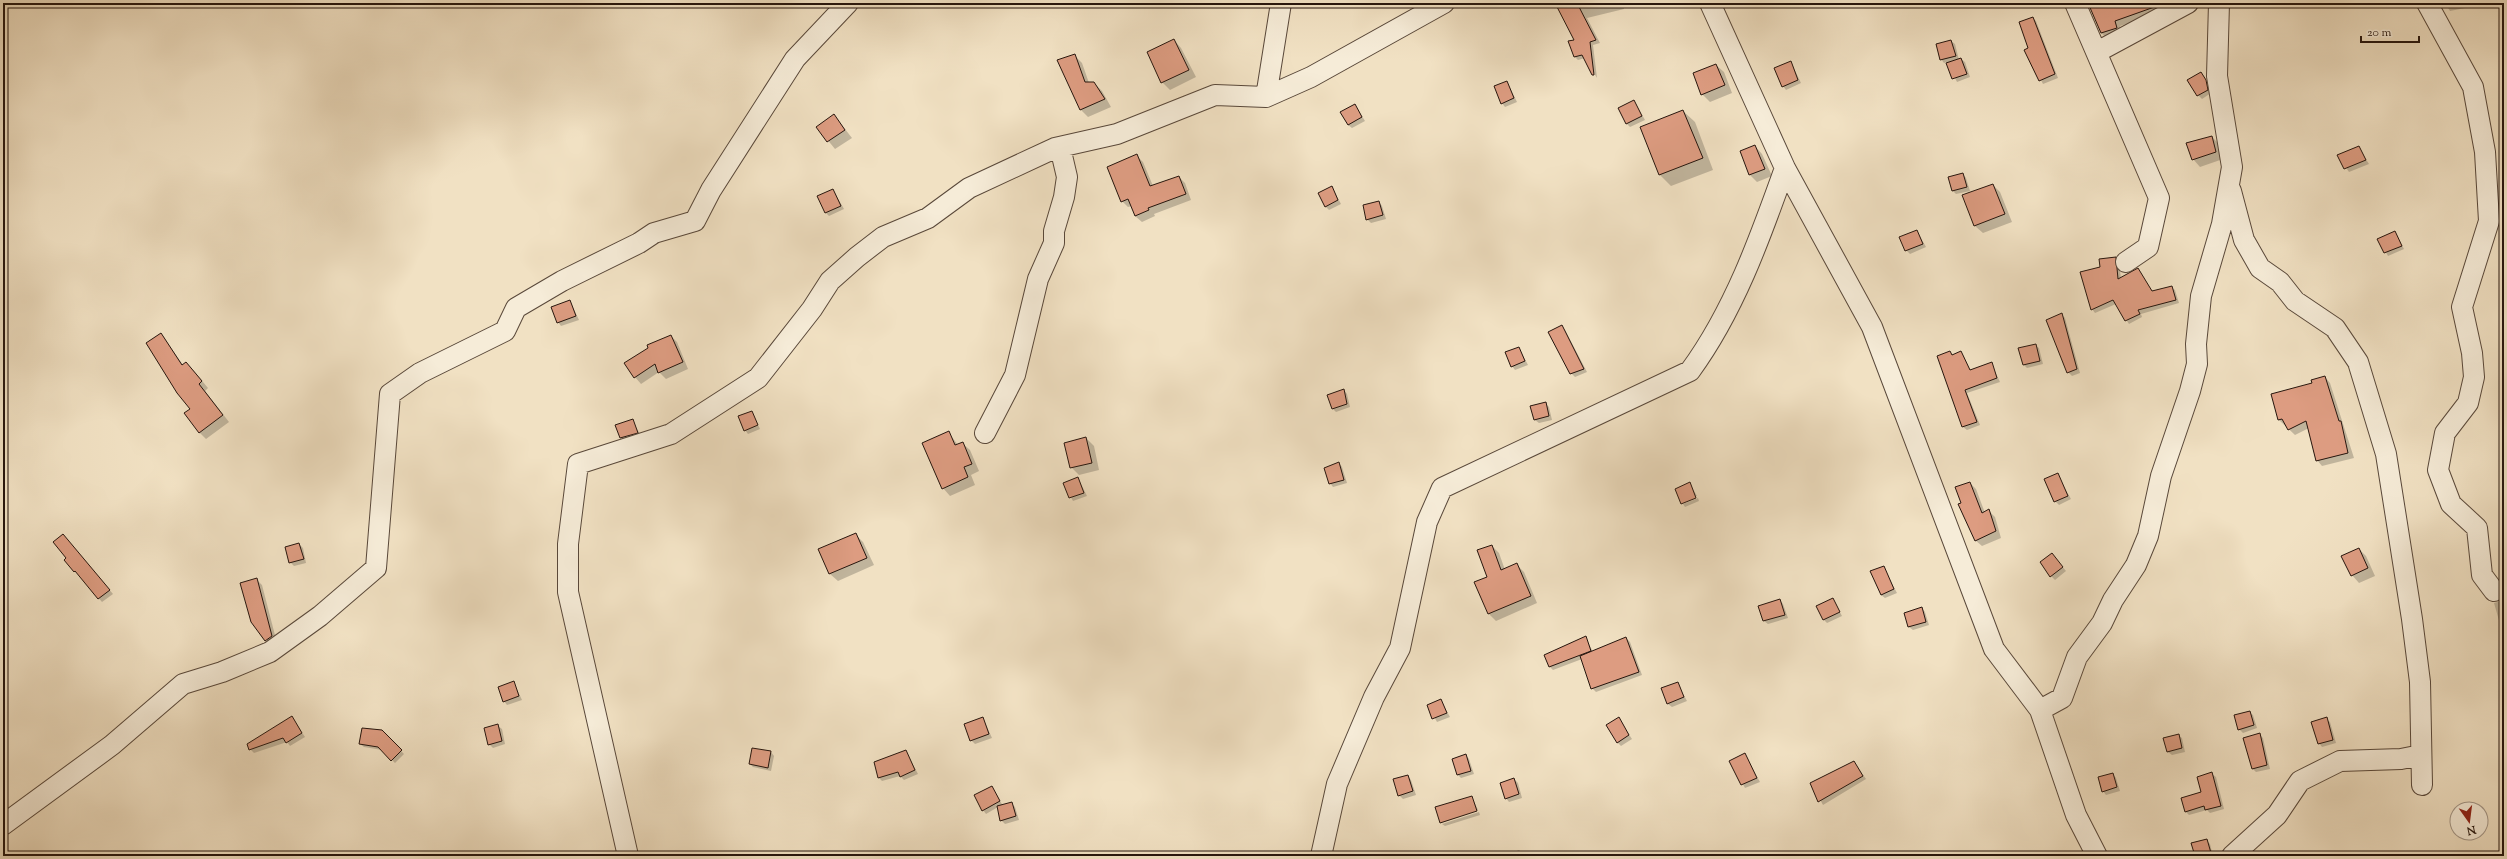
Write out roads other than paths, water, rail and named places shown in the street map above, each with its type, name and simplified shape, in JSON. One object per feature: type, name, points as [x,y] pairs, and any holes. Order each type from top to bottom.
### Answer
[{"type":"street","points":[[3,825],[112,746],[183,684],[222,672],[270,652],[320,616],[376,568],[390,394],[420,373],[505,331],[516,308],[562,281],[639,243],[654,233],[696,221],[711,190],[795,59],[848,3]]},
{"type":"street","points":[[1266,97],[1281,3]]},
{"type":"street","points":[[628,856],[568,592],[568,544],[578,464],[671,434],[758,378],[812,309],[830,281],[883,237],[928,218],[969,188],[1060,147],[1117,134],[1215,95],[1266,97],[1311,77],[1444,3]]},
{"type":"street","points":[[1710,3],[1785,168],[1872,327],[1994,649],[2040,710],[2076,815],[2097,856]]},
{"type":"street","points":[[2075,3],[2159,198],[2148,247],[2126,262]]},
{"type":"street","points":[[2097,52],[2188,3]]},
{"type":"street","points":[[2040,710],[2062,698],[2077,657],[2102,623],[2113,600],[2136,565],[2148,536],[2161,476],[2190,391],[2196,364],[2196,344],[2201,296],[2222,224],[2232,167],[2217,76],[2219,3]]},
{"type":"street","points":[[2427,3],[2473,87],[2485,152],[2489,221],[2462,308],[2472,353],[2474,377],[2468,403],[2446,433],[2438,470],[2451,504],[2477,528],[2482,575],[2494,591]]},
{"type":"street","points":[[985,433],[1015,375],[1038,279],[1054,243],[1054,231],[1064,197],[1067,177],[1060,147]]},
{"type":"street","points":[[1321,856],[1337,784],[1374,697],[1400,648],[1426,522],[1442,488],[1690,371],[1711,342],[1760,240],[1785,168]]},
{"type":"street","points":[[2229,186],[2244,240],[2260,268],[2280,282],[2295,301],[2335,328],[2358,362],[2386,454],[2420,682],[2422,785]]},
{"type":"street","points":[[2232,856],[2277,815],[2300,781],[2340,761],[2401,759],[2421,755]]}]
